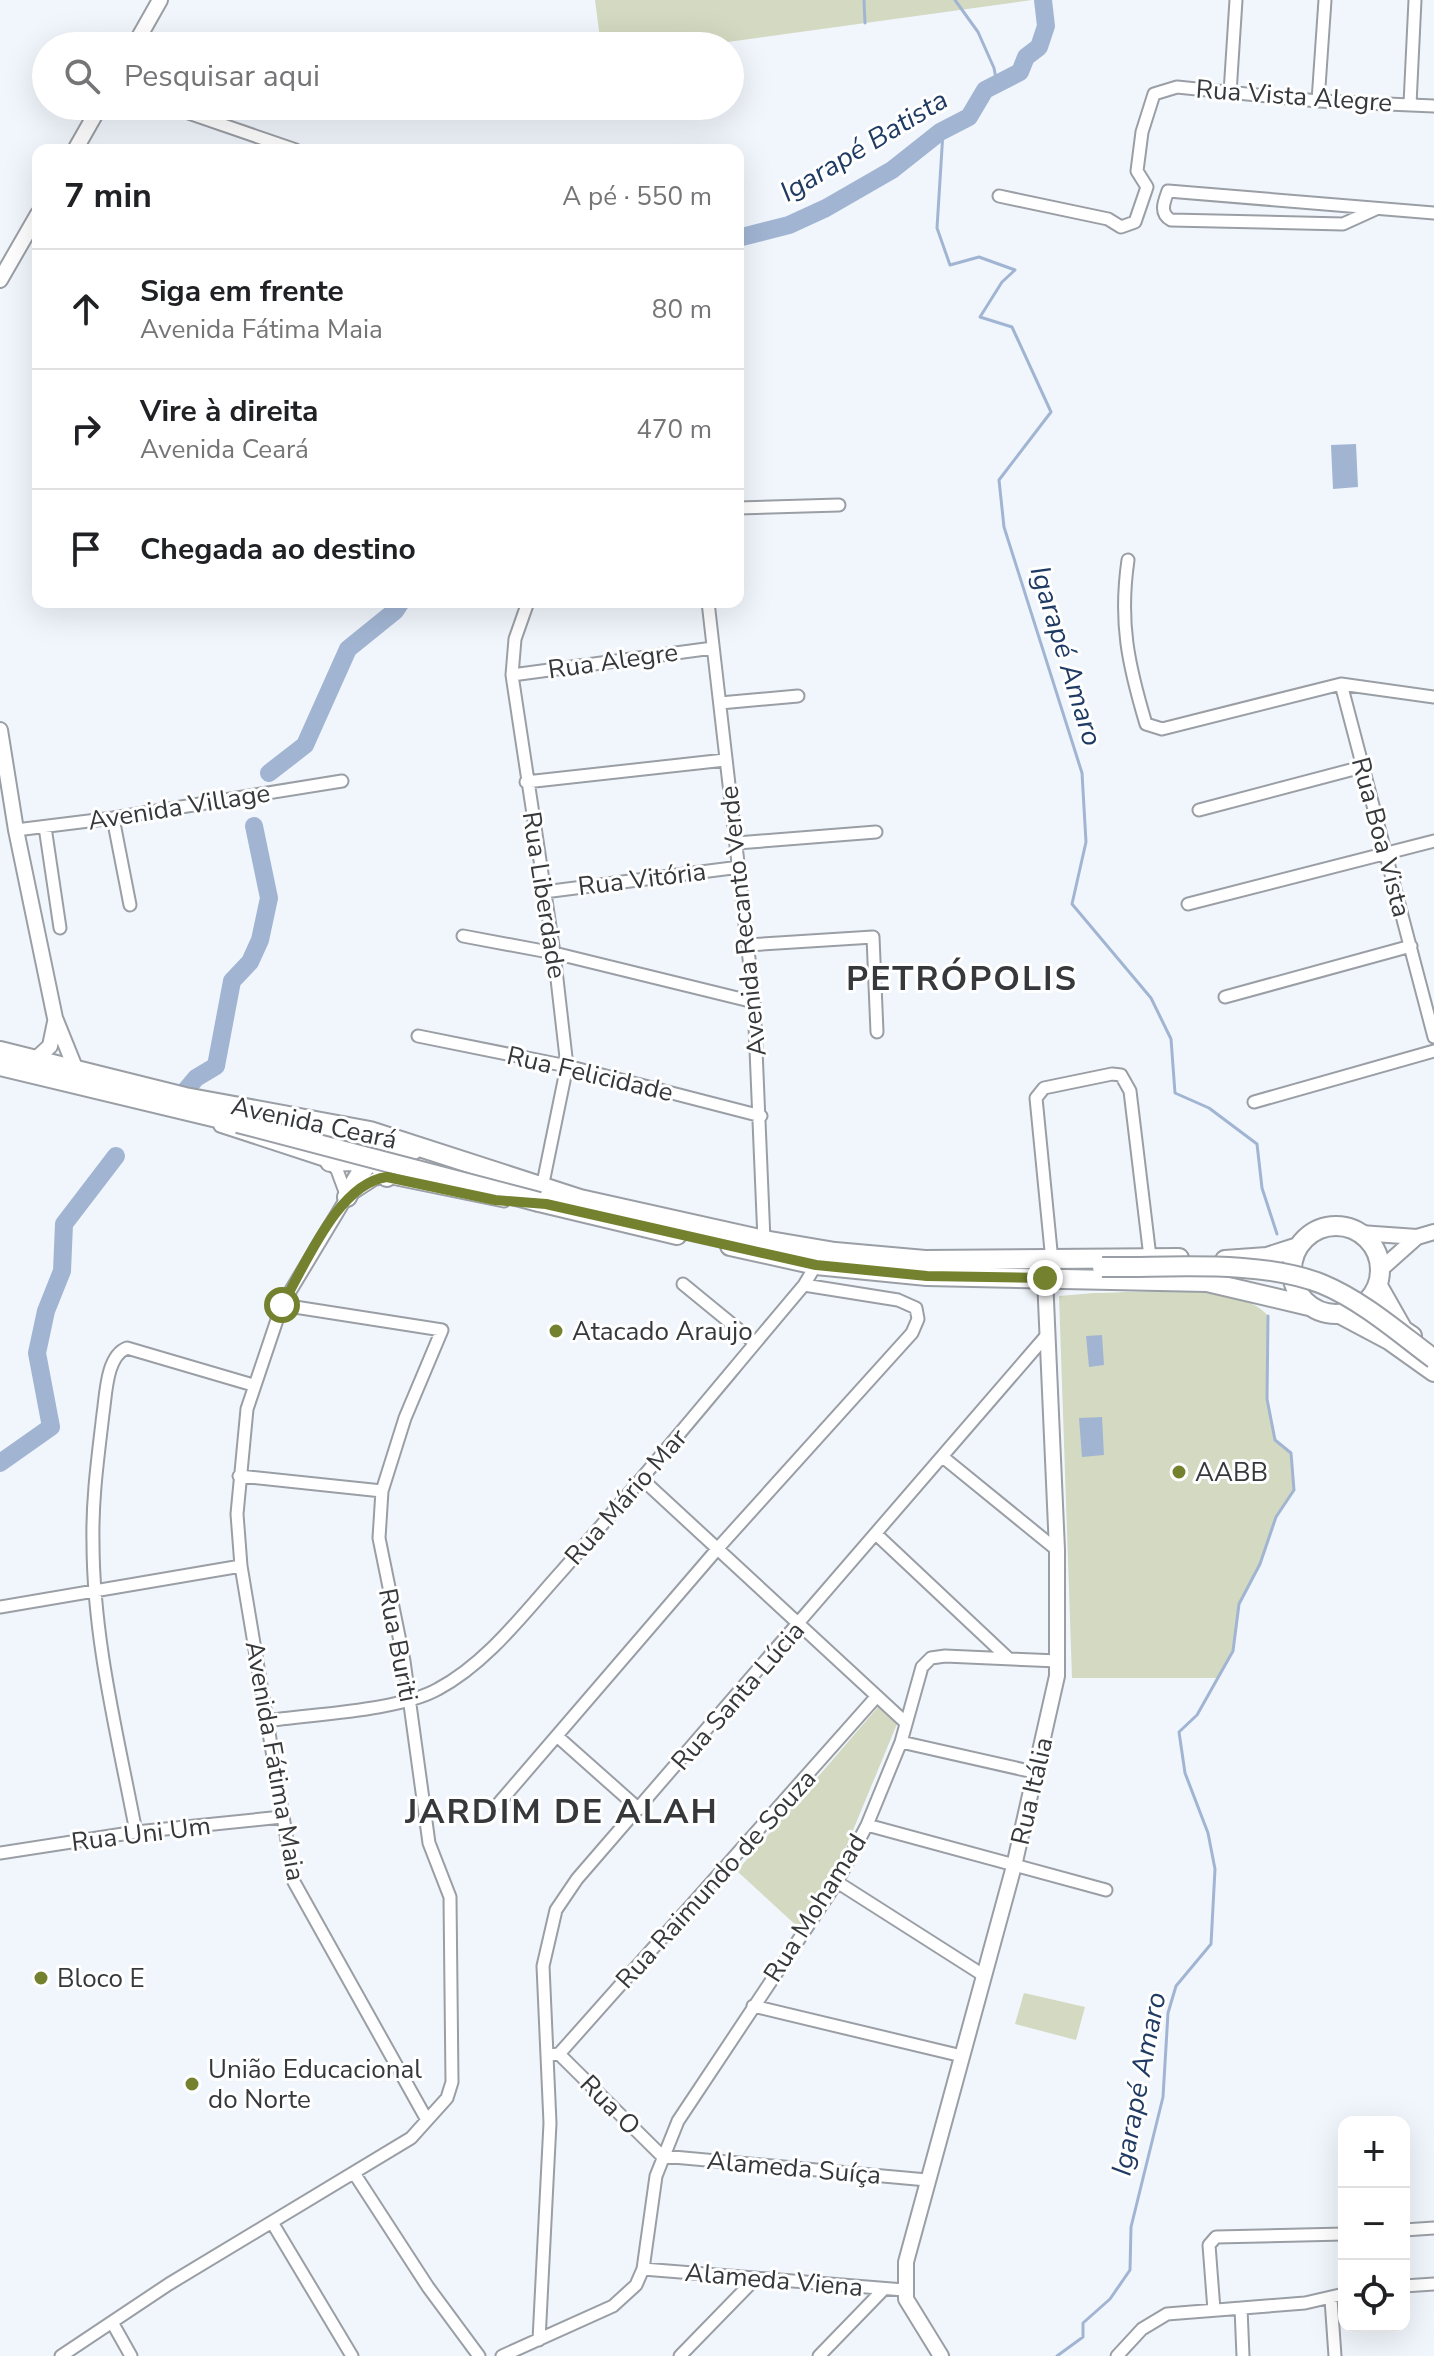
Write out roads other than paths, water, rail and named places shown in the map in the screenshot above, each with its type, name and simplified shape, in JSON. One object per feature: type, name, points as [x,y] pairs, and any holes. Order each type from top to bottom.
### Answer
[{"type":"main road","name":"Avenida Ceará","points":[[0,1051],[280,1116],[370,1131],[447,1157],[542,1198],[835,1252],[1053,1266],[1207,1282],[1309,1306]]},
{"type":"main road","name":"Avenida Ceará","points":[[0,1066],[816,1265],[927,1276],[1053,1266]]},
{"type":"main road","points":[[280,1116],[342,1134],[353,1142],[356,1148],[353,1161],[330,1162]]},
{"type":"main road","points":[[347,1197],[378,1151],[397,1147],[447,1157]]},
{"type":"main road","points":[[387,1150],[380,1167],[387,1177]]},
{"type":"main road","points":[[1434,1352],[1403,1330],[1379,1278],[1374,1247],[1360,1233],[1340,1226],[1324,1228],[1309,1235],[1298,1247],[1292,1262],[1292,1278],[1298,1294],[1309,1306],[1324,1313],[1340,1314],[1389,1340],[1434,1372]]},
{"type":"main road","points":[[1053,1266],[1150,1257],[1250,1259],[1298,1247]]},
{"type":"main road","points":[[1053,1266],[1254,1270],[1298,1277],[1348,1298],[1434,1359]]},
{"type":"main road","points":[[1340,1314],[1363,1305],[1379,1278]]},
{"type":"street","points":[[142,32],[160,0]]},
{"type":"street","points":[[1230,93],[1236,0]]},
{"type":"street","points":[[1318,101],[1325,0]]},
{"type":"street","points":[[1410,104],[1415,0]]},
{"type":"street","name":"Rua Vista Alegre","points":[[999,196],[1108,219],[1121,227],[1135,222],[1147,187],[1137,171],[1142,132],[1154,94],[1177,87],[1318,101],[1434,106]]},
{"type":"street","points":[[78,144],[92,120]]},
{"type":"street","points":[[209,120],[279,144]]},
{"type":"street","points":[[1376,209],[1343,224],[1234,222],[1171,220],[1164,214],[1163,203],[1168,191],[1434,213]]},
{"type":"street","points":[[0,280],[32,224]]},
{"type":"street","points":[[744,508],[839,505]]},
{"type":"street","points":[[1128,560],[1123,632],[1146,724],[1152,728],[1162,729],[1341,684],[1434,697]]},
{"type":"street","name":"Rua Liberdade","points":[[526,608],[515,639],[512,675],[554,953],[567,1066],[542,1198]]},
{"type":"street","name":"Avenida Recanto Verde","points":[[709,608],[754,1002],[764,1240]]},
{"type":"street","name":"Rua Alegre","points":[[512,675],[713,648]]},
{"type":"street","name":"Rua Boa Vista","points":[[1341,684],[1434,1037]]},
{"type":"street","points":[[720,703],[798,696]]},
{"type":"street","points":[[0,730],[16,830],[55,1018],[76,1070]]},
{"type":"street","points":[[526,782],[725,760]]},
{"type":"street","points":[[1199,810],[1362,767]]},
{"type":"street","name":"Avenida Village","points":[[16,830],[113,818],[342,781]]},
{"type":"street","points":[[113,818],[130,905]]},
{"type":"street","points":[[45,827],[60,928]]},
{"type":"street","points":[[737,843],[876,832]]},
{"type":"street","points":[[1188,904],[1434,841]]},
{"type":"street","name":"Rua Vitória","points":[[544,892],[740,867]]},
{"type":"street","points":[[463,936],[554,953],[754,1002]]},
{"type":"street","points":[[748,945],[873,937],[877,1032]]},
{"type":"street","points":[[1225,997],[1411,946]]},
{"type":"street","points":[[36,1059],[50,1046],[55,1018]]},
{"type":"street","name":"Rua Felicidade","points":[[418,1036],[567,1066],[761,1116]]},
{"type":"street","points":[[1254,1102],[1434,1051]]},
{"type":"street","points":[[1053,1266],[1036,1098],[1044,1088],[1112,1074],[1121,1075],[1130,1091],[1150,1257]]},
{"type":"street","name":"Avenida Ceará","points":[[191,1111],[220,1126],[330,1162],[337,1170],[347,1197],[375,1179],[387,1177],[495,1200],[542,1198]]},
{"type":"street","name":"Avenida Fátima Maia","points":[[347,1197],[282,1305],[253,1385],[239,1476],[241,1566],[294,1882],[427,2120]]},
{"type":"street","points":[[1360,1233],[1417,1237],[1434,1232]]},
{"type":"street","points":[[1379,1278],[1417,1237]]},
{"type":"street","name":"Rua Mário Mar","points":[[266,1721],[409,1700],[436,1691],[463,1674],[513,1626],[643,1480],[804,1285],[816,1265]]},
{"type":"street","name":"Rua Itália","points":[[904,2290],[906,2262],[927,2180],[1038,1773],[1058,1661],[1057,1550],[1046,1336],[1053,1266]]},
{"type":"street","points":[[683,1284],[755,1343]]},
{"type":"street","points":[[499,1803],[719,1547],[912,1333],[918,1319],[916,1308],[898,1300],[804,1285]]},
{"type":"street","name":"Rua Buriti","points":[[282,1305],[442,1330],[405,1418],[382,1491],[380,1555],[409,1700],[429,1843],[450,1897],[452,2082],[447,2098],[427,2120]]},
{"type":"street","name":"Rua Santa Lúcia","points":[[539,2340],[554,2054],[542,1991],[550,1927],[563,1897],[1046,1336]]},
{"type":"street","points":[[136,1832],[99,1634],[95,1589],[94,1488],[107,1386],[115,1357],[122,1350],[139,1349],[253,1385]]},
{"type":"street","points":[[944,1458],[1057,1550]]},
{"type":"street","points":[[239,1476],[382,1491]]},
{"type":"street","points":[[643,1480],[906,1723]]},
{"type":"street","points":[[876,1534],[1009,1659]]},
{"type":"street","points":[[0,1607],[241,1566]]},
{"type":"street","name":"Rua Mohamad","points":[[643,2269],[662,2156],[682,2114],[837,1882],[867,1825],[901,1742],[922,1667],[931,1658],[1058,1661]]},
{"type":"street","name":"Rua Raimundo de Souza","points":[[554,2054],[877,1696]]},
{"type":"street","points":[[558,1737],[639,1809]]},
{"type":"street","points":[[901,1742],[1038,1773]]},
{"type":"street","name":"Rua Uni Um","points":[[0,1853],[136,1832],[282,1817]]},
{"type":"street","points":[[867,1825],[1106,1890]]},
{"type":"street","points":[[837,1882],[983,1975]]},
{"type":"street","points":[[753,2006],[962,2056]]},
{"type":"street","name":"Rua O","points":[[554,2054],[662,2156]]},
{"type":"street","points":[[61,2356],[169,2284],[411,2138],[427,2120]]},
{"type":"street","name":"Alameda Suíça","points":[[662,2156],[927,2180]]},
{"type":"street","points":[[354,2173],[428,2287],[479,2356]]},
{"type":"street","points":[[273,2224],[352,2356]]},
{"type":"street","points":[[1410,2230],[1434,2228]]},
{"type":"street","points":[[1214,2310],[1209,2245],[1216,2237],[1338,2234]]},
{"type":"street","points":[[502,2356],[613,2306],[636,2285],[643,2269]]},
{"type":"street","name":"Alameda Viena","points":[[643,2269],[904,2290]]},
{"type":"street","points":[[680,2356],[756,2278]]},
{"type":"street","points":[[1410,2286],[1434,2284]]},
{"type":"street","points":[[819,2356],[884,2289]]},
{"type":"street","points":[[904,2290],[912,2314],[941,2356]]},
{"type":"street","points":[[1117,2356],[1142,2329],[1167,2314],[1338,2296]]},
{"type":"street","points":[[1331,2299],[1335,2356]]},
{"type":"street","points":[[1241,2308],[1243,2356]]},
{"type":"street","points":[[113,2324],[131,2356]]},
{"type":"water","points":[[1356,444],[1358,487],[1333,489],[1331,445]]},
{"type":"water","points":[[1102,1335],[1104,1365],[1089,1367],[1086,1336]]},
{"type":"water","points":[[1102,1417],[1104,1455],[1082,1457],[1079,1418]]},
{"type":"waterway","points":[[864,0],[865,23]]},
{"type":"waterway","points":[[955,0],[978,32],[994,68],[997,84]]},
{"type":"waterway","name":"Igarapé Batista","points":[[744,236],[789,225],[826,208],[892,170],[940,132],[969,117],[985,90],[1020,72],[1026,57],[1039,47],[1046,26],[1043,0]]},
{"type":"waterway","name":"Igarapé Amaro","points":[[943,132],[937,228],[950,265],[979,257],[1015,270],[1002,282],[980,317],[1012,327],[1051,412],[999,480],[1004,527],[1082,773],[1086,842],[1072,904],[1151,998],[1171,1039],[1175,1093],[1209,1108],[1257,1144],[1262,1188],[1277,1234]]},
{"type":"waterway","name":"Igarapé Batista","points":[[269,773],[305,745],[348,649],[397,608]]},
{"type":"waterway","name":"Igarapé Batista","points":[[181,1096],[196,1078],[216,1066],[232,981],[250,962],[260,940],[269,898],[254,826]]},
{"type":"waterway","name":"Igarapé Batista","points":[[0,1463],[51,1427],[37,1353],[46,1311],[62,1271],[64,1224],[116,1156]]},
{"type":"waterway","name":"Igarapé Amaro","points":[[1057,2356],[1083,2337],[1083,2323],[1110,2299],[1130,2270],[1131,2227],[1163,2097],[1168,2013],[1176,1986],[1211,1944],[1215,1869],[1208,1833],[1185,1773],[1179,1732],[1197,1715],[1233,1651],[1239,1604],[1260,1564],[1276,1517],[1294,1490],[1291,1453],[1275,1440],[1267,1399],[1268,1316]]},
{"type":"place","name":"Atacado Araujo","points":[[556,1331]]},
{"type":"place","name":"AABB","points":[[1179,1472]]},
{"type":"place","name":"Bloco E","points":[[41,1978]]},
{"type":"place","name":"União Educacional do Norte","points":[[192,2084]]},
{"type":"district","name":"PETRÓPOLIS","points":[[962,979]]},
{"type":"district","name":"JARDIM DE ALAH","points":[[562,1812]]}]
